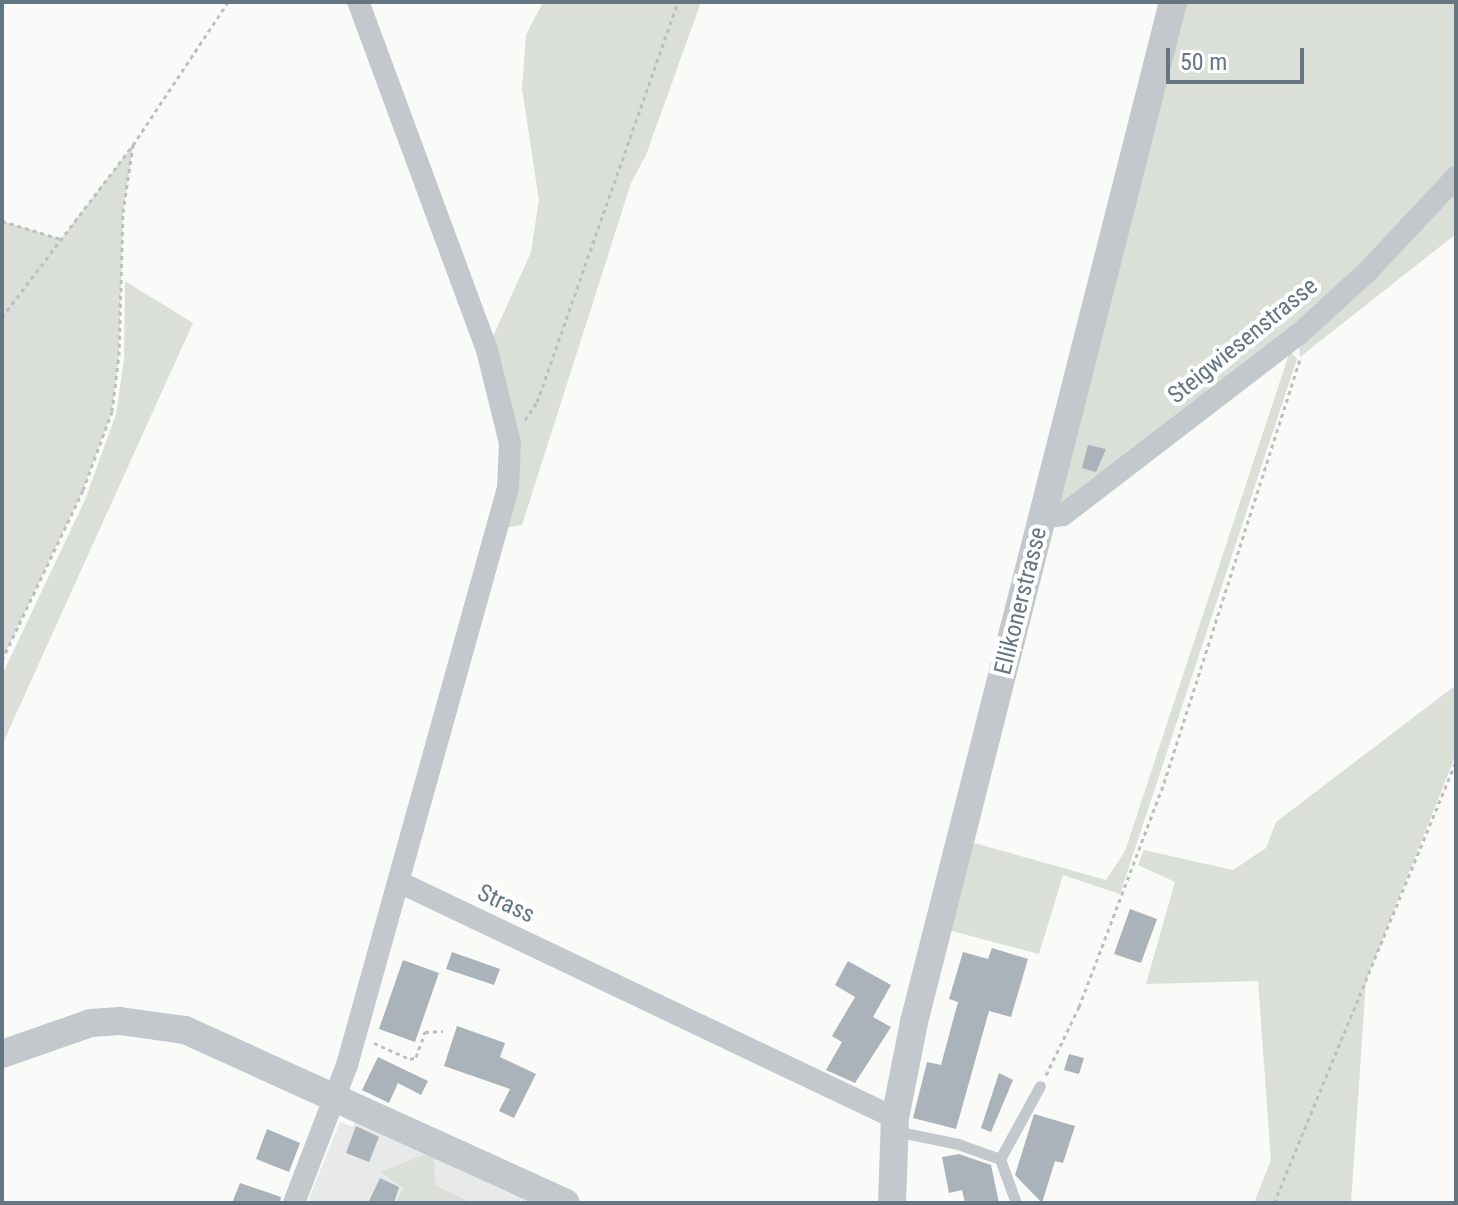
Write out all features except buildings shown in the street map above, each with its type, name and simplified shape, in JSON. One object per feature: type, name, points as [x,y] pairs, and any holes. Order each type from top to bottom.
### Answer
[{"type":"street","points":[[294,1203],[356,1036],[508,488],[510,443],[487,350],[358,2]]},
{"type":"street","name":"Ellikonerstrasse","points":[[892,1203],[895,1124],[914,1022],[1173,2]]},
{"type":"street","name":"Steigwiesenstrasse","points":[[1042,518],[1063,515],[1298,335],[1368,271],[1456,177]]},
{"type":"street","name":"Strass","points":[[399,882],[895,1124]]},
{"type":"street","points":[[2,1054],[91,1023],[151,1024],[185,1030],[566,1203]]},
{"type":"lane","points":[[1016,1203],[1000,1159],[1040,1086]]},
{"type":"lane","points":[[895,1124],[1000,1159]]},
{"type":"path","points":[[2,317],[133,145],[228,2]]},
{"type":"path","points":[[510,443],[537,402],[678,2]]},
{"type":"path","points":[[2,660],[83,490],[112,411],[119,355],[123,212],[133,145]]},
{"type":"path","points":[[2,221],[61,239]]},
{"type":"path","points":[[1040,1086],[1079,1007],[1164,783],[1297,374],[1298,335]]},
{"type":"path","points":[[1274,1203],[1456,762]]},
{"type":"path","points":[[356,1036],[410,1059],[416,1057],[425,1032],[443,1031]]},
{"type":"shaded area","points":[[543,2],[701,2],[646,155],[631,183],[522,525],[496,529],[508,488],[487,350],[531,252],[539,200],[522,89],[526,35]]},
{"type":"shaded area","points":[[1173,2],[1456,2],[1456,234],[1300,357],[1298,336],[1042,518]]},
{"type":"shaded area","points":[[133,145],[123,212],[119,355],[112,411],[83,490],[2,660],[2,221],[61,239]]},
{"type":"shaded area","points":[[125,281],[193,323],[2,745],[2,675],[85,500],[116,414],[124,359]]},
{"type":"shaded area","points":[[1290,351],[1297,359],[1120,894],[1063,875],[1039,954],[948,930],[971,842],[1106,880],[1125,851]]},
{"type":"shaded area","points":[[1456,685],[1456,754],[1366,981],[1351,1203],[1254,1203],[1271,1160],[1258,981],[1146,984],[1175,882],[1138,865],[1144,850],[1233,870],[1266,848],[1276,822]]},
{"type":"shaded area","points":[[356,1121],[536,1203],[307,1203],[340,1122],[353,1127]]},
{"type":"shaded area","points":[[427,1154],[434,1157],[435,1185],[472,1203],[396,1203],[403,1188],[380,1172]]}]
